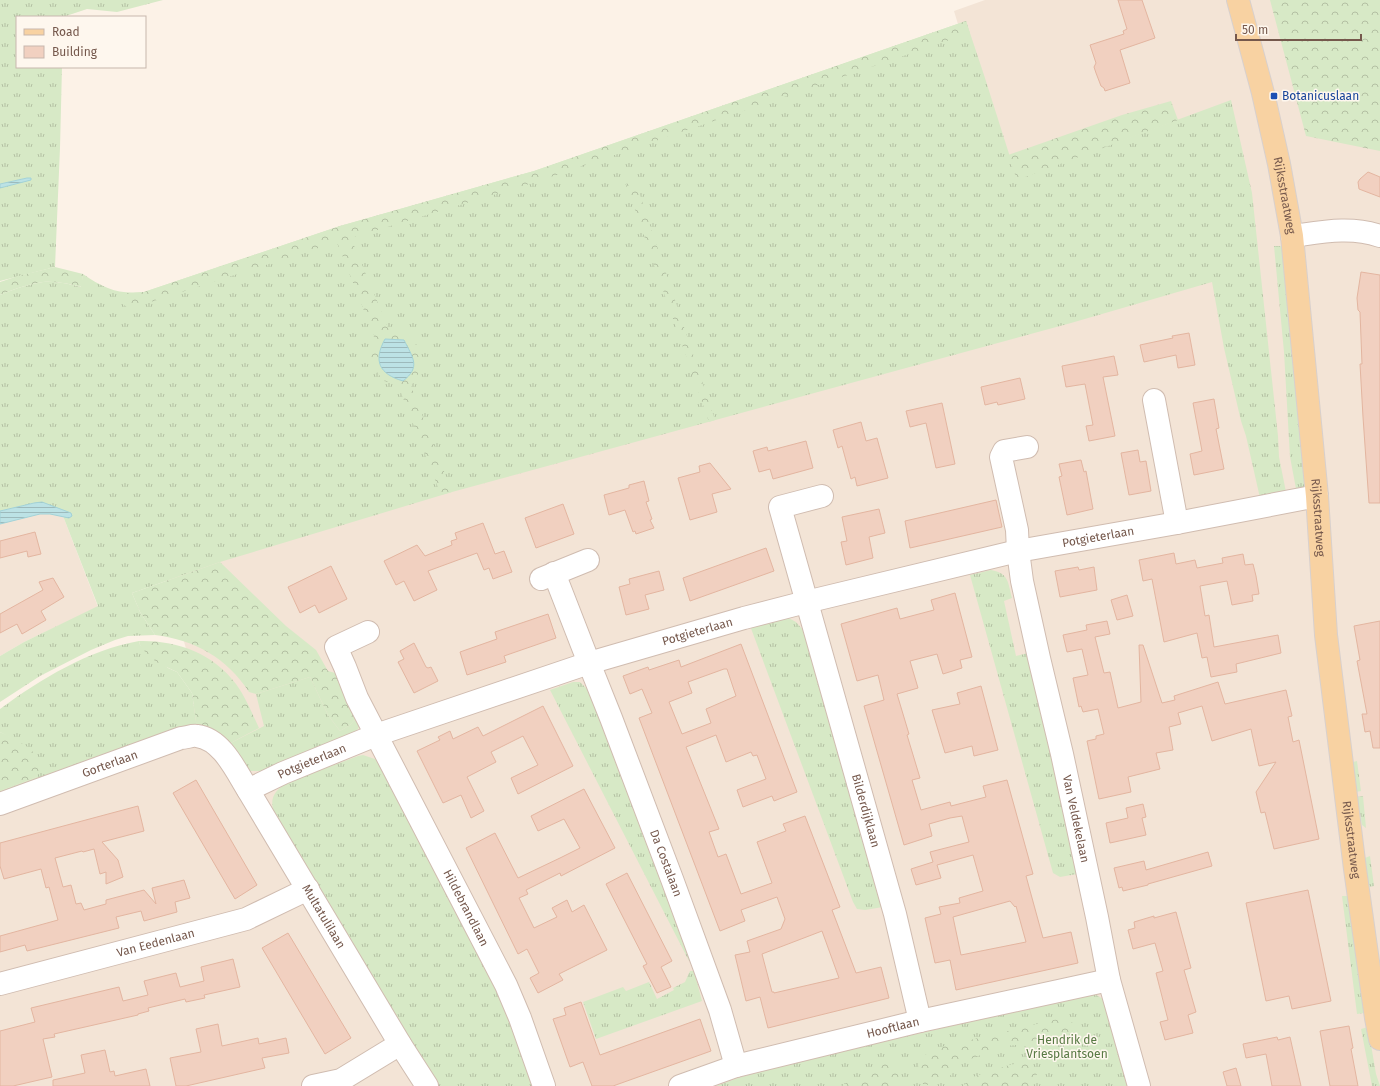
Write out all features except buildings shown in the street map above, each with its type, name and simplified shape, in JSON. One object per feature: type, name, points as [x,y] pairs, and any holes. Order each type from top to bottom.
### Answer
[{"type":"main road","name":"Rijksstraatweg","points":[[1238,0],[1263,93],[1279,164],[1292,236],[1317,496],[1326,635],[1357,885],[1380,1039]]},
{"type":"street","points":[[1292,236],[1338,230],[1361,231],[1380,236]]},
{"type":"street","points":[[1154,400],[1177,523]]},
{"type":"street","points":[[1018,551],[1017,530],[1001,458],[1004,451],[1027,447]]},
{"type":"street","points":[[806,602],[780,507],[822,496]]},
{"type":"street","name":"Potgieterlaan","points":[[248,790],[283,773],[376,735],[589,663],[744,618],[1018,551],[1177,523],[1317,496]]},
{"type":"street","name":"Van Veldekelaan","points":[[1018,551],[1022,581],[1038,658],[1062,754],[1109,980],[1140,1086]]},
{"type":"street","points":[[588,560],[548,576],[589,663]]},
{"type":"street","name":"Bilderdijklaan","points":[[806,602],[895,914],[920,1021]]},
{"type":"street","points":[[368,632],[336,647],[346,667],[357,698],[376,735]]},
{"type":"street","name":"Da Costalaan","points":[[589,663],[718,1004],[736,1066]]},
{"type":"street","name":"Hildebrandlaan","points":[[376,735],[506,985],[520,1018],[544,1086]]},
{"type":"street","name":"Gorterlaan","points":[[0,804],[181,738],[196,736],[209,740],[219,748]]},
{"type":"street","name":"Multatulilaan","points":[[219,748],[226,756],[248,790],[400,1044],[427,1086]]},
{"type":"street","name":"Van Eedenlaan","points":[[0,984],[246,919],[308,889]]},
{"type":"street","name":"Hooftlaan","points":[[680,1086],[736,1066],[920,1021],[1109,980]]},
{"type":"street","points":[[313,1086],[342,1080],[400,1044]]},
{"type":"shaded area","points":[[985,0],[1380,0],[1380,1086],[0,1086],[0,776],[201,703],[164,569],[1009,194],[954,11]]},
{"type":"shaded area","points":[[40,514],[63,516],[98,607],[24,642],[0,656],[0,524]]},
{"type":"green space","points":[[0,0],[163,0],[117,12],[87,9],[66,16],[16,16],[16,68],[62,68],[55,267],[0,281],[0,188],[31,179],[27,178],[0,184]]},
{"type":"green space","points":[[1270,0],[1380,0],[1380,151],[1306,136]]},
{"type":"green space","points":[[966,21],[1017,179],[1231,100],[1252,193],[1279,457],[1287,497],[1260,498],[1224,348],[1212,282],[1071,323],[452,492],[220,562],[132,593],[140,612],[155,635],[128,636],[91,650],[40,676],[0,702],[0,656],[24,642],[98,606],[63,516],[69,518],[34,503],[0,511],[0,295],[22,287],[43,282],[58,282],[81,287],[83,274],[104,287],[135,293],[144,292],[340,226],[534,171]]},
{"type":"green space","points":[[966,21],[970,33],[536,182],[351,238],[389,330],[406,333],[416,345],[420,361],[418,375],[411,386],[452,492],[441,495],[398,385],[384,381],[371,365],[370,350],[374,336],[337,242],[129,309],[122,303],[127,293],[144,292],[340,226],[534,171]]},
{"type":"green space","points":[[1171,101],[1178,120],[1017,180],[1008,155],[1122,115]]},
{"type":"green space","points":[[635,180],[715,420],[709,422],[626,184]]},
{"type":"green space","points":[[1274,246],[1283,246],[1308,484],[1297,494],[1290,457],[1284,352]]},
{"type":"green space","points":[[55,267],[83,274],[82,287],[58,282],[43,282],[22,287],[0,295],[0,282]]},
{"type":"green space","points":[[220,562],[286,626],[316,650],[328,671],[339,674],[358,716],[350,725],[340,731],[328,715],[310,677],[256,694],[249,692],[231,669],[209,653],[197,646],[183,641],[155,635],[140,612],[132,593]]},
{"type":"green space","points":[[991,570],[997,571],[1004,576],[1008,583],[1012,598],[1004,601],[1016,656],[1028,653],[1077,874],[1060,877],[1053,873],[970,575]]},
{"type":"green space","points":[[785,616],[796,622],[803,630],[883,907],[865,910],[857,909],[853,902],[749,623]]},
{"type":"green space","points":[[139,641],[140,645],[168,668],[177,672],[192,693],[197,729],[0,797],[0,791],[37,777],[20,743],[0,732],[0,709],[32,687],[66,667],[102,651]]},
{"type":"green space","points":[[139,641],[153,641],[180,646],[193,650],[216,664],[227,673],[240,689],[259,728],[225,746],[197,729],[192,693],[177,672],[158,663],[148,656],[140,645]]},
{"type":"green space","points":[[310,677],[328,715],[340,731],[350,725],[358,716],[361,721],[358,729],[351,735],[262,771],[249,771],[225,746],[264,726],[256,694]]},
{"type":"green space","points":[[573,682],[580,682],[590,692],[692,958],[689,961],[550,690]]},
{"type":"green space","points":[[0,732],[32,750],[39,761],[40,766],[37,777],[0,791]]},
{"type":"green space","points":[[363,755],[378,760],[502,987],[536,1086],[436,1086],[274,812],[272,803],[274,795],[286,783]]},
{"type":"green space","points":[[1357,761],[1361,791],[1356,792],[1353,762]]},
{"type":"green space","points":[[1363,796],[1366,828],[1362,825],[1357,797]]},
{"type":"green space","points":[[1370,856],[1374,886],[1368,887],[1365,858]]},
{"type":"green space","points":[[1342,896],[1348,896],[1364,1013],[1357,1014]]},
{"type":"green space","points":[[690,971],[694,971],[702,1001],[596,1039],[583,1002],[623,987],[626,991],[649,982],[657,999],[685,982]]},
{"type":"green space","name":"Hendrik de Vriesplantsoen","points":[[1093,993],[1103,999],[1109,1011],[1130,1086],[716,1086],[741,1077],[796,1062]]},
{"type":"green space","points":[[1066,1017],[1070,1018],[1073,1024],[1073,1030],[1068,1034],[1032,1049],[1017,1045],[1004,1046],[963,1062],[946,1080],[927,1085],[923,1084],[919,1074],[918,1062],[923,1056],[937,1048]]},
{"type":"green space","points":[[1368,1027],[1376,1074],[1380,1086],[1372,1086],[1361,1029]]},
{"type":"green space","points":[[893,1062],[897,1064],[900,1086],[840,1086],[875,1070],[882,1064]]},
{"type":"green space","points":[[1026,1062],[1031,1064],[1037,1073],[1035,1083],[1032,1086],[963,1086],[973,1077],[1009,1065]]},
{"type":"water","points":[[31,178],[31,180],[0,188],[0,184]]},
{"type":"water","points":[[385,339],[404,340],[412,357],[414,367],[409,376],[403,381],[388,375],[380,366],[379,354]]},
{"type":"water","points":[[42,502],[71,513],[72,516],[69,518],[50,514],[40,514],[0,524],[0,511]]},
{"type":"place","name":"Botanicuslaan","points":[[1274,96]]}]
